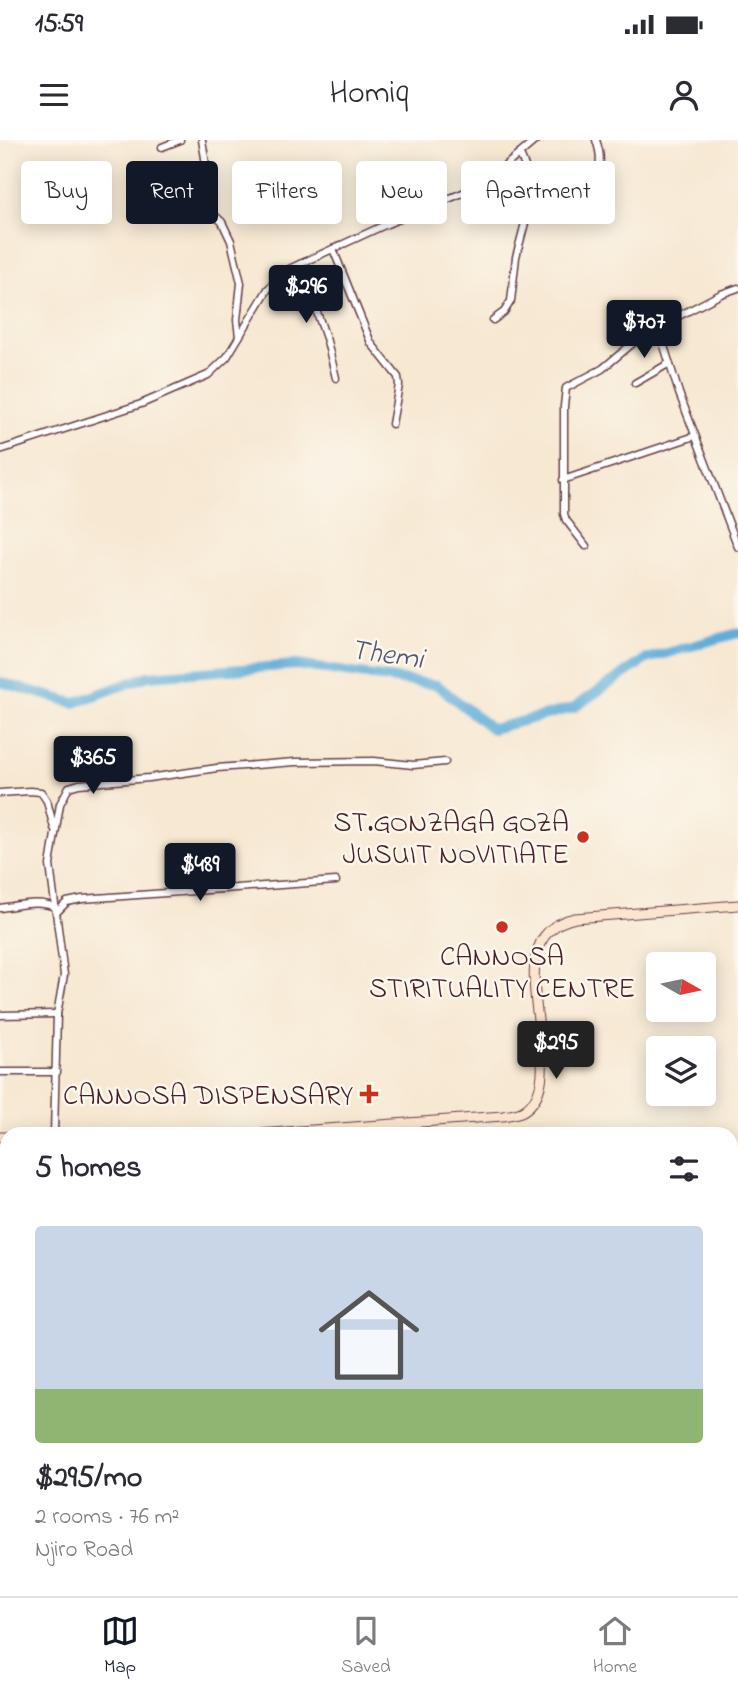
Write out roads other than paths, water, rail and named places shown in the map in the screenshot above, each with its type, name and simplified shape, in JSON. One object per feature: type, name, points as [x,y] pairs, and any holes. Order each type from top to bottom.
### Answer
[{"type":"street","points":[[162,147],[180,140]]},
{"type":"street","points":[[202,140],[209,182],[208,209],[226,229],[241,284],[237,320],[239,337]]},
{"type":"street","points":[[0,450],[141,404],[208,375],[217,368],[239,337],[268,289],[289,269],[470,190],[487,181],[536,140]]},
{"type":"street","points":[[596,140],[600,161]]},
{"type":"street","points":[[493,320],[504,312],[511,301],[516,257],[530,204],[528,173],[520,155]]},
{"type":"street","points":[[333,249],[371,343],[398,377],[392,424]]},
{"type":"street","points":[[300,264],[327,341],[336,378]]},
{"type":"street","points":[[586,546],[564,514],[566,388],[602,369],[628,346],[658,327],[738,288]]},
{"type":"street","points":[[658,327],[668,364],[738,547]]},
{"type":"street","points":[[635,383],[668,364]]},
{"type":"street","points":[[563,480],[695,436]]},
{"type":"street","points":[[54,1127],[57,1014],[64,975],[50,865],[60,804],[69,787],[217,768],[295,762],[373,761],[413,765],[445,762]]},
{"type":"street","points":[[0,793],[30,790],[41,792],[47,801],[56,833]]},
{"type":"street","points":[[56,911],[67,902],[92,897],[336,881]]},
{"type":"street","points":[[0,908],[39,903],[56,911]]},
{"type":"street","points":[[412,1127],[522,1112],[536,1098],[541,1078],[535,960],[545,933],[555,924],[575,918],[738,905]]},
{"type":"street","points":[[0,1015],[57,1014]]},
{"type":"street","points":[[0,1073],[57,1072]]},
{"type":"waterway","name":"Themi","points":[[0,682],[74,703],[148,676],[297,665],[437,685],[492,729],[573,708],[646,659],[738,633]]},
{"type":"place","name":"ST.GONZAGA GOZA JUSUIT NOVITIATE","points":[[583,837]]},
{"type":"place","name":"CANNOSA STIRITUALITY CENTRE","points":[[502,927]]},
{"type":"place","name":"CANNOSA DISPENSARY","points":[[369,1094]]}]
